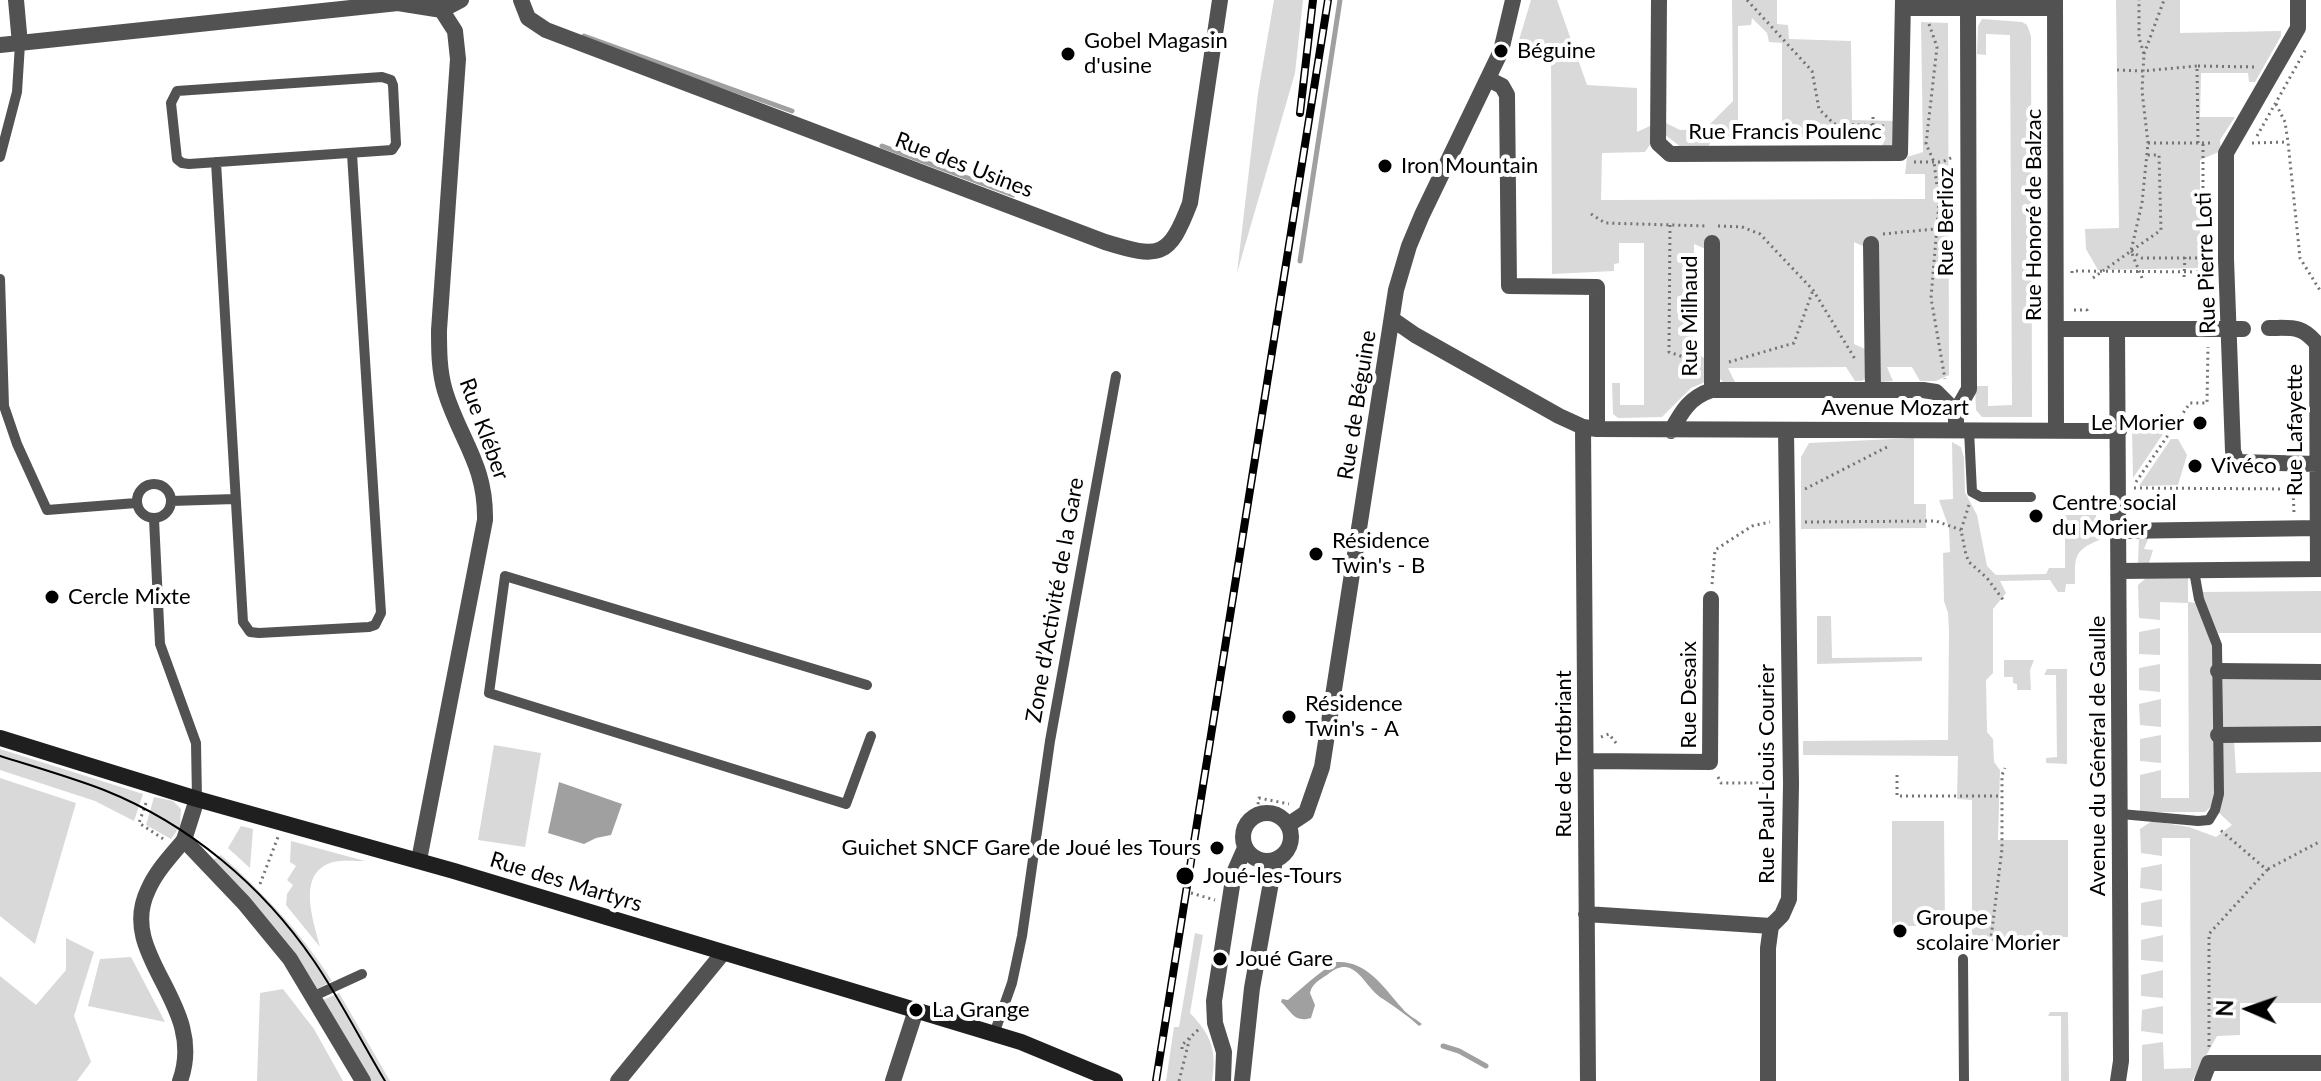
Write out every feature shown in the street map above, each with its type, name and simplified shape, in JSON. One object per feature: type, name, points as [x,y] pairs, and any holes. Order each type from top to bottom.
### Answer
[{"type":"main road","name":"Rue des Martyrs","points":[[0,738],[197,799],[419,860],[1021,1042],[1115,1081]]},
{"type":"street","points":[[16,0],[20,44]]},
{"type":"street","points":[[0,45],[383,2],[439,5],[461,0]]},
{"type":"street","name":"Rue des Usines","points":[[521,0],[528,18],[546,30],[1105,242],[1150,254],[1164,249],[1178,233],[1190,203],[1220,0]]},
{"type":"street","name":"Rue de Béguine","points":[[1242,1081],[1252,988],[1275,860],[1282,857],[1290,846],[1291,831],[1288,825],[1306,813],[1322,767],[1396,290],[1409,246],[1501,51],[1513,0]]},
{"type":"street","name":"Rue Francis Poulenc","points":[[1659,0],[1658,143],[1670,154],[1900,153]]},
{"type":"street","name":"Rue Pierre Loti","points":[[2298,0],[2298,28],[2226,153],[2226,259],[2237,329],[2233,451],[2237,462],[2318,464]]},
{"type":"street","points":[[1900,153],[1903,4],[1926,9],[1968,10],[2055,4]]},
{"type":"street","name":"Rue Honoré de Balzac","points":[[2055,4],[2056,430]]},
{"type":"street","name":"Rue Kléber","points":[[419,860],[485,520],[480,470],[448,400],[440,370],[439,330],[458,59],[455,31],[439,5]]},
{"type":"street","name":"Rue Berlioz","points":[[1962,430],[1956,412],[1969,389],[1968,10]]},
{"type":"street","name":"Rue de Trotbriant","points":[[1488,79],[1502,86],[1507,95],[1509,286],[1597,287],[1590,428],[1586,914],[1588,1081]]},
{"type":"street","name":"Rue Milhaud","points":[[1712,243],[1712,390]]},
{"type":"street","points":[[1871,244],[1873,390]]},
{"type":"street","name":"Avenue Mozart","points":[[1392,319],[1559,416],[1590,428],[1671,431],[2119,431]]},
{"type":"street","name":"Rue Lafayette","points":[[2269,328],[2296,328],[2308,333],[2317,344],[2319,569]]},
{"type":"street","points":[[2056,329],[2237,329]]},
{"type":"street","name":"Avenue du Général de Gaulle","points":[[2117,329],[2121,814],[2121,1061],[2118,1081]]},
{"type":"street","points":[[1671,431],[1685,407],[1697,395],[1712,390]]},
{"type":"street","name":"Avenue Mozart","points":[[1712,390],[1923,390],[1936,392],[1956,412]]},
{"type":"street","name":"Rue Paul-Louis Courier","points":[[1771,926],[1782,915],[1789,899],[1791,784],[1786,430]]},
{"type":"street","points":[[2119,531],[2318,528]]},
{"type":"street","points":[[2119,571],[2319,569]]},
{"type":"street","name":"Rue Desaix","points":[[1587,761],[1710,762],[1711,599]]},
{"type":"street","points":[[2218,671],[2321,672]]},
{"type":"street","points":[[2218,735],[2321,734]]},
{"type":"street","points":[[180,1081],[187,1043],[183,1021],[146,947],[141,922],[147,890],[184,840],[197,799]]},
{"type":"street","points":[[1223,1081],[1225,1065],[1222,1042],[1215,1023],[1214,1001],[1234,873],[1245,848],[1243,832],[1256,816],[1267,813],[1276,814],[1288,825]]},
{"type":"street","points":[[184,840],[270,932],[314,996],[363,1081]]},
{"type":"street","points":[[1245,848],[1261,861],[1275,860]]},
{"type":"street","points":[[1586,914],[1771,926],[1768,948],[1768,1081]]},
{"type":"street","points":[[618,1081],[723,953]]},
{"type":"street","points":[[893,1081],[916,1010]]},
{"type":"street","points":[[2202,1081],[2209,1063],[2321,1063]]},
{"type":"lane","points":[[0,157],[17,92],[20,44]]},
{"type":"lane","points":[[387,78],[393,85],[396,144],[392,150],[216,162],[189,164],[177,159],[171,103],[177,91],[387,78]]},
{"type":"lane","points":[[216,162],[243,622],[250,632],[259,633],[375,625],[381,613],[352,154]]},
{"type":"lane","points":[[0,279],[4,406],[17,444],[47,510],[136,503]]},
{"type":"lane","name":"Zone d’Activité de la Gare","points":[[994,1034],[1012,983],[1050,741],[1116,376]]},
{"type":"lane","name":"Rue Berlioz","points":[[1962,430],[1972,492]]},
{"type":"lane","points":[[152,484],[165,488],[170,493],[171,501],[165,514],[154,519],[143,515],[136,503],[140,491],[152,484]]},
{"type":"lane","points":[[1972,492],[1981,497],[2031,497]]},
{"type":"lane","points":[[171,501],[235,499]]},
{"type":"lane","points":[[154,519],[160,644],[196,743],[197,799]]},
{"type":"lane","points":[[2121,814],[2198,821],[2209,820],[2215,810],[2219,794],[2217,645],[2199,599],[2194,571]]},
{"type":"lane","points":[[867,685],[505,576],[489,693],[846,804],[871,736]]},
{"type":"lane","points":[[1963,959],[1964,1081]]},
{"type":"lane","points":[[314,996],[362,974]]},
{"type":"lane","points":[[1222,1042],[1235,1045],[1247,1038]]},
{"type":"path","points":[[1747,0],[1812,71],[1819,109],[1834,124],[1901,127]]},
{"type":"path","points":[[2139,0],[2139,38],[2144,54]]},
{"type":"path","points":[[2142,278],[2131,251],[2142,203],[2148,143],[2142,91],[2144,54],[2164,0]]},
{"type":"path","points":[[1926,9],[1937,47],[1926,144],[1934,162],[1939,202],[1931,298],[1945,377],[1956,412]]},
{"type":"path","points":[[2117,70],[2265,67],[2273,53],[2280,57],[2292,75]]},
{"type":"path","points":[[2131,251],[2142,258],[2203,258],[2197,66]]},
{"type":"path","points":[[2197,93],[2203,93]]},
{"type":"path","points":[[2276,104],[2285,122],[2300,258],[2321,292]]},
{"type":"path","points":[[1873,117],[1873,125]]},
{"type":"path","points":[[1900,153],[1908,162],[1942,162],[1968,151]]},
{"type":"path","points":[[2093,278],[2161,230],[2159,155],[2146,155]]},
{"type":"path","points":[[1591,214],[1605,223],[1742,227],[1760,234],[1813,290],[1858,365]]},
{"type":"path","points":[[1670,225],[1669,352],[1711,367],[1794,343],[1813,290]]},
{"type":"path","points":[[1871,244],[1871,236],[1935,229]]},
{"type":"path","points":[[2184,277],[2185,257]]},
{"type":"path","points":[[2072,284],[2072,271],[2140,270],[2209,270],[2209,282]]},
{"type":"path","points":[[2072,297],[2072,311],[2087,310],[2089,329]]},
{"type":"path","points":[[2130,499],[2134,488],[2190,403],[2207,403],[2208,329]]},
{"type":"path","points":[[1787,498],[1898,441]]},
{"type":"path","points":[[2134,488],[2293,489],[2294,528]]},
{"type":"path","points":[[1972,492],[1961,530],[1969,562],[1987,578],[2004,601]]},
{"type":"path","points":[[1711,599],[1715,550],[1752,526],[1787,518]]},
{"type":"path","points":[[1805,522],[1936,521],[1961,530]]},
{"type":"path","points":[[1710,762],[1721,783],[1791,784]]},
{"type":"path","points":[[2002,949],[1991,938],[2003,835],[2005,768]]},
{"type":"path","points":[[1897,775],[1897,796],[2002,796]]},
{"type":"path","points":[[2209,820],[2267,870]]},
{"type":"path","points":[[260,884],[283,822]]},
{"type":"path","points":[[2003,835],[2010,836]]},
{"type":"path","points":[[2209,1063],[2209,934],[2267,870],[2321,841]]},
{"type":"path","points":[[1191,893],[1212,898]]},
{"type":"path","points":[[1182,1049],[1182,1045],[1204,1023]]},
{"type":"path","points":[[1179,1081],[1190,1037]]},
{"type":"shaded area","points":[[1274,0],[1303,0],[1295,73],[1237,273],[1258,93]]},
{"type":"shaded area","points":[[1531,0],[1557,0],[1587,85],[1637,88],[1637,132],[1652,125],[1651,143],[1645,152],[1602,153],[1601,200],[1925,199],[1925,174],[1905,174],[1907,157],[1923,152],[1921,22],[1948,23],[1949,375],[1936,381],[1920,381],[1912,367],[1887,367],[1893,381],[1881,382],[1878,378],[1867,248],[1854,242],[1854,344],[1867,350],[1866,378],[1855,381],[1846,367],[1728,368],[1735,382],[1723,382],[1718,377],[1708,250],[1694,244],[1693,352],[1708,360],[1705,382],[1691,388],[1662,417],[1618,418],[1613,414],[1612,383],[1620,383],[1620,405],[1644,405],[1644,243],[1619,243],[1619,263],[1614,264],[1614,271],[1552,274],[1551,53],[1519,52],[1519,40]]},
{"type":"shaded area","points":[[1732,0],[1777,0],[1777,24],[1788,25],[1789,39],[1851,41],[1852,120],[1897,121],[1897,140],[1888,149],[1880,149],[1886,138],[1768,137],[1769,127],[1782,127],[1782,43],[1769,42],[1767,33],[1752,18],[1751,25],[1738,26],[1738,127],[1751,127],[1751,137],[1714,137],[1706,150],[1686,151],[1664,134],[1666,123],[1680,130],[1705,129],[1733,101]]},
{"type":"shaded area","points":[[2116,0],[2180,0],[2180,33],[2281,31],[2255,82],[2249,82],[2248,73],[2201,73],[2200,117],[2235,117],[2220,140],[2221,151],[2200,160],[2200,268],[2098,270],[2086,249],[2085,229],[2119,228]]},
{"type":"shaded area","points":[[1982,19],[2022,22],[2027,25],[2031,36],[2032,417],[1982,417],[1976,410],[1975,386],[1988,386],[1988,406],[2012,405],[2010,35],[1986,34],[1986,55],[1977,54],[1978,26]]},
{"type":"shaded area","points":[[2132,429],[2160,429],[2163,434],[2133,478]]},
{"type":"shaded area","points":[[1914,438],[1914,504],[1926,504],[1926,528],[1801,529],[1801,457],[1809,443]]},
{"type":"shaded area","points":[[2171,439],[2178,439],[2187,455],[2178,485],[2139,486]]},
{"type":"shaded area","points":[[1952,442],[1961,447],[1965,492],[1977,515],[1987,566],[1996,575],[2046,574],[2049,568],[2065,568],[2065,515],[2096,515],[2097,529],[2103,529],[2099,540],[2077,556],[2075,584],[2066,584],[2065,592],[2058,592],[2050,580],[2000,581],[2006,593],[1993,609],[1993,673],[1986,680],[1987,732],[1993,739],[1994,762],[2000,770],[1998,840],[2068,840],[2068,937],[1983,937],[1972,948],[1972,800],[1957,799],[1958,756],[1803,755],[1803,741],[1948,740],[1949,631],[1944,601],[1943,553],[1950,552],[1949,528],[1939,500],[1953,499]]},
{"type":"shaded area","points":[[2139,537],[2149,537],[2144,549],[2153,550],[2149,563],[2138,563]]},
{"type":"shaded area","points":[[2146,578],[2188,578],[2188,602],[2197,603],[2214,649],[2214,794],[2212,806],[2205,812],[2140,812],[2140,775],[2161,770],[2161,798],[2189,798],[2188,603],[2160,602],[2160,620],[2139,618],[2138,585]]},
{"type":"shaded area","points":[[2321,591],[2321,633],[2218,633],[2201,592]]},
{"type":"shaded area","points":[[1817,616],[1831,616],[1832,658],[1922,657],[1922,661],[1817,664]]},
{"type":"shaded area","points":[[2160,628],[2160,655],[2139,654],[2139,632]]},
{"type":"shaded area","points":[[2004,660],[2034,660],[2030,670],[2031,690],[2017,690],[2013,677],[2004,677]]},
{"type":"shaded area","points":[[2160,664],[2160,692],[2139,690],[2139,668]]},
{"type":"shaded area","points":[[2047,669],[2067,669],[2067,764],[2046,763],[2046,758],[2057,757],[2056,675],[2044,675]]},
{"type":"shaded area","points":[[2223,677],[2321,677],[2321,729],[2223,729]]},
{"type":"shaded area","points":[[2161,699],[2161,727],[2140,725],[2139,704]]},
{"type":"shaded area","points":[[2161,735],[2161,763],[2140,761],[2140,739]]},
{"type":"shaded area","points":[[2222,740],[2234,740],[2236,773],[2321,772],[2321,1003],[2240,1003],[2240,1035],[2217,1036],[2192,1081],[2142,1081],[2142,1045],[2163,1042],[2164,1069],[2191,1068],[2190,838],[2162,838],[2162,856],[2141,853],[2140,829],[2152,821],[2189,827],[2216,837],[2232,825],[2218,812]]},
{"type":"shaded area","points":[[494,745],[541,753],[525,847],[478,840]]},
{"type":"shaded area","points":[[0,749],[143,794],[134,821],[95,801],[0,770]]},
{"type":"shaded area","points":[[0,778],[76,803],[35,944],[0,916]]},
{"type":"shaded area","points":[[559,782],[622,804],[611,835],[584,844],[548,833]]},
{"type":"shaded area","points":[[154,797],[173,801],[181,809],[180,826],[171,839],[146,825]]},
{"type":"shaded area","points":[[1892,821],[1944,821],[1945,926],[1892,926]]},
{"type":"shaded area","points":[[241,826],[253,829],[250,868],[228,848]]},
{"type":"shaded area","points":[[291,841],[365,861],[333,862],[314,876],[311,912],[320,947],[286,905],[287,894],[293,885],[287,880],[296,866],[290,862]]},
{"type":"shaded area","points":[[221,855],[281,914],[332,981],[317,989],[213,860]]},
{"type":"shaded area","points":[[2162,864],[2162,891],[2140,888],[2141,868]]},
{"type":"shaded area","points":[[2162,899],[2162,927],[2141,925],[2141,903]]},
{"type":"shaded area","points":[[1195,933],[1203,935],[1190,1013],[1211,1043],[1214,1060],[1212,1081],[1166,1081],[1174,1027],[1179,1027]]},
{"type":"shaded area","points":[[2163,935],[2163,962],[2141,960],[2141,940]]},
{"type":"shaded area","points":[[66,938],[94,952],[74,1016],[91,1062],[77,1081],[0,1081],[0,976],[36,1005],[66,970]]},
{"type":"shaded area","points":[[131,957],[165,1022],[88,1006],[100,959]]},
{"type":"shaded area","points":[[1336,962],[1366,970],[1406,1013],[1422,1024],[1419,1026],[1376,994],[1352,969],[1345,967],[1337,969],[1312,987],[1310,993],[1315,1005],[1311,1018],[1294,1016],[1281,1002],[1282,999],[1288,1000]]},
{"type":"shaded area","points":[[2163,970],[2163,998],[2141,996],[2141,975]]},
{"type":"shaded area","points":[[283,989],[314,1029],[343,1081],[257,1081],[260,993]]},
{"type":"shaded area","points":[[339,993],[390,1081],[368,1081],[323,1000]]},
{"type":"shaded area","points":[[2163,1006],[2163,1034],[2141,1031],[2142,1010]]},
{"type":"shaded area","points":[[2050,1012],[2068,1012],[2069,1081],[2061,1081],[2061,1016],[2048,1016]]},
{"type":"waterway","points":[[1300,261],[1340,0]]},
{"type":"waterway","points":[[584,36],[792,111]]},
{"type":"waterway","points":[[882,146],[1013,195]]},
{"type":"waterway","points":[[1443,1046],[1486,1066]]},
{"type":"tram line","points":[[0,756],[91,785],[135,804],[165,820],[221,860],[247,882],[294,933],[333,990],[385,1081]]},
{"type":"railway","points":[[1300,113],[1313,0]]},
{"type":"railway","points":[[1156,1081],[1328,0]]},
{"type":"place","name":"Béguine","points":[[1501,51]]},
{"type":"place","name":"Gobel Magasin d'usine","points":[[1068,54]]},
{"type":"place","name":"Iron Mountain","points":[[1385,166]]},
{"type":"place","name":"Le Morier","points":[[2200,423]]},
{"type":"place","name":"Vivéco","points":[[2195,466]]},
{"type":"place","name":"Centre social du Morier","points":[[2036,516]]},
{"type":"place","name":"Résidence Twin's - B","points":[[1316,554]]},
{"type":"place","name":"Cercle Mixte","points":[[52,597]]},
{"type":"place","name":"Résidence Twin's - A","points":[[1289,717]]},
{"type":"place","name":"Guichet SNCF Gare de Joué les Tours","points":[[1217,848]]},
{"type":"place","name":"Joué-les-Tours","points":[[1185,876]]},
{"type":"place","name":"Groupe scolaire Morier","points":[[1900,931]]},
{"type":"place","name":"Joué Gare","points":[[1220,959]]},
{"type":"place","name":"La Grange","points":[[916,1010]]}]
